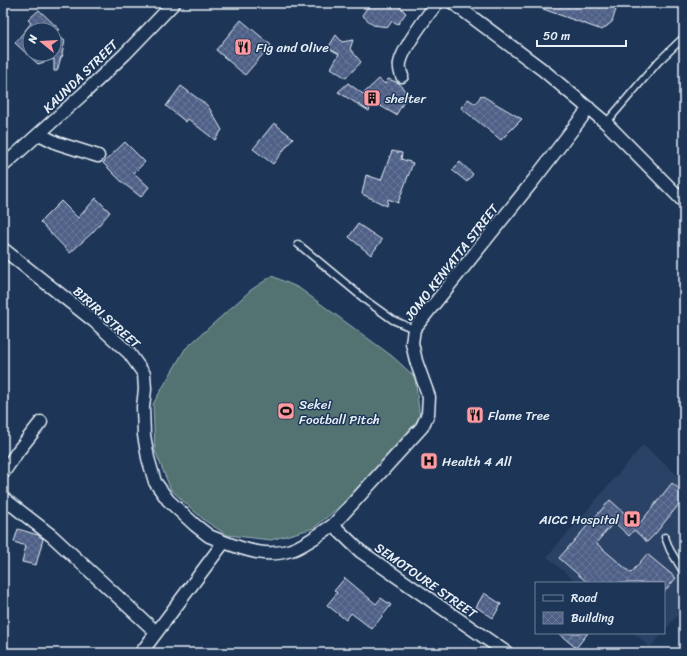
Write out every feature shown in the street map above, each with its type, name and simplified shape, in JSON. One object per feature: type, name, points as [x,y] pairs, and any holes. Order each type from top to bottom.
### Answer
[{"type":"street","name":"KAUNDA STREET","points":[[3,166],[120,59],[174,3]]},
{"type":"street","points":[[402,76],[400,62],[404,53],[426,16],[437,3]]},
{"type":"street","points":[[453,3],[543,70],[606,122],[684,202]]},
{"type":"street","name":"JOMO KENYATTA STREET","points":[[224,542],[250,551],[270,554],[290,551],[317,536],[333,525],[422,427],[428,414],[429,397],[416,361],[412,343],[414,329],[533,181],[589,108]]},
{"type":"street","points":[[39,134],[57,143],[98,156]]},
{"type":"street","name":"BIRIRI STREET","points":[[3,248],[94,321],[129,353],[144,374],[144,435],[148,458],[155,482],[168,500],[195,525],[209,536],[224,542]]},
{"type":"street","points":[[3,472],[41,422]]},
{"type":"street","points":[[3,498],[52,536],[156,632]]},
{"type":"street","name":"SEMOTOURE STREET","points":[[333,525],[360,552],[507,653]]},
{"type":"street","points":[[141,653],[224,542]]},
{"type":"lane","points":[[606,122],[658,62],[684,37]]},
{"type":"lane","points":[[298,244],[368,302],[393,320],[414,329]]},
{"type":"lane","points":[[665,538],[670,550],[684,573]]},
{"type":"shaded area","name":"AICC Hospital","points":[[643,445],[684,481],[684,608],[665,630],[665,582],[576,582],[547,557]]},
{"type":"shaded area","points":[[635,634],[662,634],[650,647]]},
{"type":"green space","name":"Sekei Football Pitch","points":[[272,276],[299,288],[392,356],[415,377],[420,418],[351,497],[314,528],[271,540],[227,535],[204,520],[171,490],[155,451],[153,404],[185,349],[251,290]]},
{"type":"building","points":[[371,3],[396,3],[406,13],[398,24],[392,21],[388,27],[373,25],[362,15]]},
{"type":"building","points":[[529,3],[618,3],[612,22],[602,30]]},
{"type":"building","points":[[39,10],[52,22],[30,22],[28,20]]},
{"type":"building","name":"Fig and Olive","points":[[241,20],[271,45],[245,75],[216,50]]},
{"type":"building","points":[[22,34],[22,49],[15,43]]},
{"type":"building","points":[[336,35],[342,42],[353,40],[350,49],[361,62],[346,78],[331,68],[339,54],[328,48]]},
{"type":"building","points":[[62,39],[65,41],[62,54]]},
{"type":"building","points":[[54,62],[60,62],[57,71],[54,71]]},
{"type":"building","name":"shelter","points":[[379,79],[385,84],[388,79],[399,83],[408,95],[396,115],[372,101],[369,111],[338,92],[348,83],[363,94]]},
{"type":"building","points":[[181,86],[208,106],[222,130],[215,140],[188,119],[186,122],[166,106]]},
{"type":"building","points":[[481,95],[522,119],[501,140],[461,108],[468,99],[476,104]]},
{"type":"building","points":[[274,123],[293,138],[273,164],[253,149]]},
{"type":"building","points":[[125,142],[145,162],[134,173],[149,187],[141,197],[123,183],[103,163]]},
{"type":"building","points":[[392,151],[402,153],[401,159],[413,163],[398,203],[388,199],[387,206],[362,194],[366,175],[381,180]]},
{"type":"building","points":[[460,162],[473,174],[467,182],[452,170]]},
{"type":"building","points":[[96,198],[110,212],[92,233],[70,253],[40,222],[61,201],[78,218]]},
{"type":"building","points":[[358,224],[382,240],[371,255],[349,237]]},
{"type":"building","points":[[672,483],[684,493],[684,498],[647,542],[634,530],[629,536],[614,522],[596,543],[631,573],[647,554],[676,578],[665,591],[665,582],[587,582],[559,558],[610,500],[631,519],[633,517],[640,523]]},
{"type":"building","points":[[18,529],[38,535],[43,539],[36,565],[22,562],[26,546],[14,542]]},
{"type":"building","points":[[345,578],[376,604],[381,598],[391,605],[372,629],[351,613],[346,620],[327,605],[337,593],[334,591]]},
{"type":"building","points":[[484,593],[501,604],[493,618],[476,607]]},
{"type":"building","points":[[559,634],[587,634],[576,648]]},
{"type":"place","name":"Fig and Olive","points":[[243,47]]},
{"type":"place","name":"shelter","points":[[372,98]]},
{"type":"place","name":"Sekei Football Pitch","points":[[286,411]]},
{"type":"place","name":"Flame Tree","points":[[475,415]]},
{"type":"place","name":"Health 4 All","points":[[429,461]]},
{"type":"place","name":"AICC Hospital","points":[[632,519]]}]
